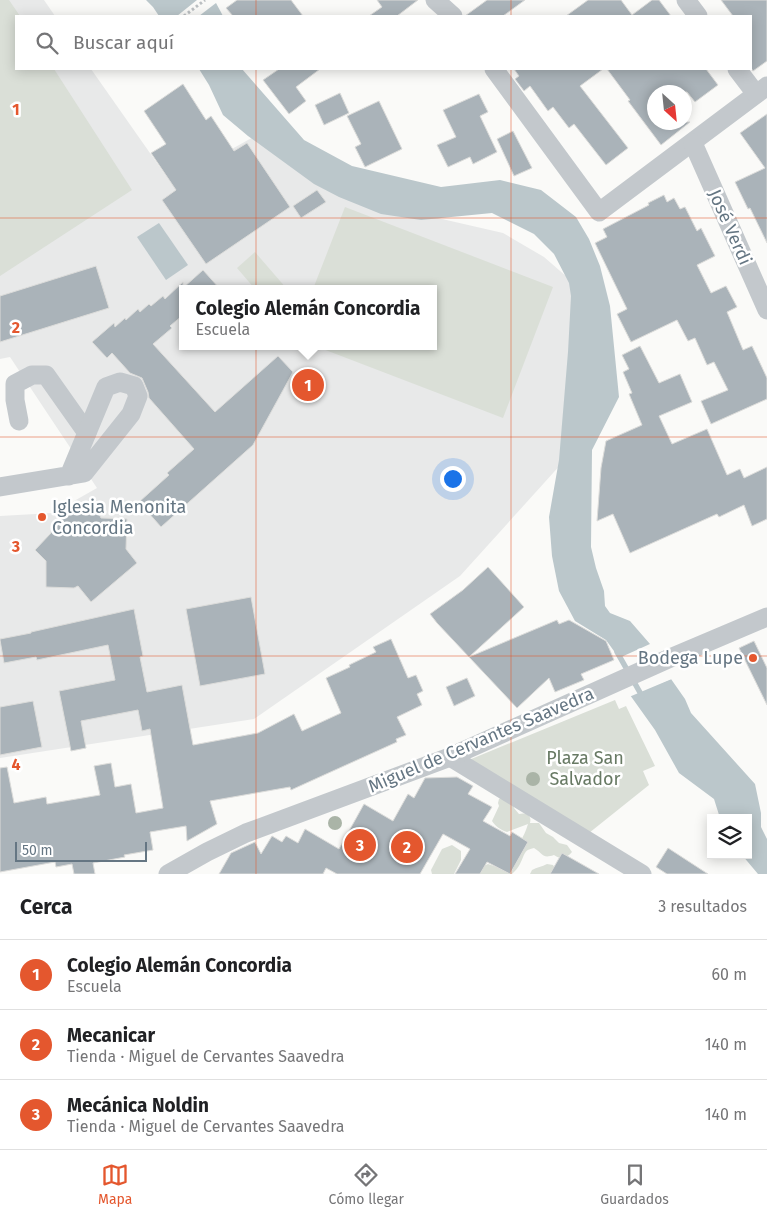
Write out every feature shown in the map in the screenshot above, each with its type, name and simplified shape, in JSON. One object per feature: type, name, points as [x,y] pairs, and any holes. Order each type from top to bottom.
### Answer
[{"type":"street","points":[[435,0],[453,15]]},
{"type":"street","points":[[686,0],[697,15]]},
{"type":"street","points":[[495,70],[599,212],[762,90],[738,70]]},
{"type":"street","name":"José Verdi","points":[[692,143],[767,310]]},
{"type":"street","points":[[19,421],[14,400],[15,384],[32,375],[46,375],[87,433]]},
{"type":"street","points":[[0,487],[84,474],[131,414],[138,396],[134,386],[120,382],[106,387],[69,476]]},
{"type":"street","name":"Miguel de Cervantes Saavedra","points":[[168,874],[246,833],[450,757],[668,659],[767,617]]},
{"type":"street","points":[[450,757],[642,874]]},
{"type":"path","points":[[185,15],[205,0]]},
{"type":"shaded area","points":[[0,0],[44,0],[54,15],[15,15],[15,70],[92,70],[171,183],[257,135],[368,202],[503,233],[544,257],[567,277],[588,308],[563,462],[460,576],[254,719],[0,758],[0,516],[53,513],[97,488],[10,357],[0,359]]},
{"type":"shaded area","points":[[146,0],[197,0],[178,15],[158,15]]},
{"type":"shaded area","points":[[216,3],[222,15],[200,15]]},
{"type":"shaded area","points":[[200,70],[243,70],[304,140],[352,166],[441,187],[500,180],[541,190],[576,217],[589,239],[600,266],[610,306],[619,397],[592,450],[591,547],[604,591],[605,606],[610,613],[630,621],[650,644],[619,658],[606,640],[575,621],[559,591],[552,556],[549,517],[559,460],[571,296],[569,283],[554,254],[534,234],[492,213],[421,220],[381,214],[339,197],[314,184],[248,136],[223,115]]},
{"type":"shaded area","points":[[159,223],[188,265],[166,280],[137,237]]},
{"type":"shaded area","points":[[671,679],[685,699],[691,713],[755,784],[761,813],[761,827],[767,839],[767,874],[758,874],[745,859],[752,859],[752,814],[719,814],[714,799],[679,773],[655,730],[630,695]]},
{"type":"green space","points":[[0,0],[9,0],[19,15],[15,15],[15,70],[55,70],[132,190],[0,276]]},
{"type":"green space","points":[[345,207],[553,287],[503,418],[325,350],[437,350],[437,285],[315,285]]},
{"type":"green space","points":[[255,252],[284,285],[252,285],[237,268]]},
{"type":"green space","name":"Plaza San Salvador","points":[[615,700],[619,709],[626,706],[655,766],[643,771],[649,785],[589,833],[464,762]]},
{"type":"green space","points":[[502,797],[512,800],[514,808],[519,814],[524,813],[528,815],[530,823],[539,823],[546,833],[559,843],[567,845],[572,852],[564,858],[554,855],[543,855],[534,848],[526,852],[512,874],[476,874],[481,867],[488,864],[501,867],[513,852],[526,830],[528,824],[507,832],[500,829],[492,821],[499,806],[499,799]]},
{"type":"green space","points":[[452,845],[461,851],[461,860],[454,874],[432,874],[431,870],[442,849]]},
{"type":"green space","points":[[547,864],[553,865],[561,874],[530,874],[532,870]]},
{"type":"pier","points":[[670,676],[674,678],[628,696],[629,693]]},
{"type":"building","points":[[237,0],[291,0],[302,15],[232,15],[226,8]]},
{"type":"building","points":[[377,0],[418,0],[398,15],[370,15],[382,7]]},
{"type":"building","points":[[487,0],[525,0],[504,15],[466,15]]},
{"type":"building","points":[[588,0],[621,0],[632,15],[567,15]]},
{"type":"building","points":[[652,0],[659,0],[670,15],[632,15]]},
{"type":"building","points":[[721,0],[767,0],[767,61],[753,71],[752,15],[732,15]]},
{"type":"building","points":[[278,70],[319,70],[296,87],[306,101],[289,114],[263,80]]},
{"type":"building","points":[[515,70],[602,70],[580,86],[628,148],[606,165],[574,124],[569,128],[553,107],[548,111],[530,86],[524,91],[515,79],[519,76]]},
{"type":"building","points":[[608,70],[707,70],[718,85],[695,102],[692,98],[692,85],[647,85],[647,126],[628,101],[630,100]]},
{"type":"building","points":[[183,84],[206,120],[211,116],[234,151],[247,143],[290,207],[206,264],[162,200],[176,190],[151,153],[166,144],[144,111]]},
{"type":"building","points":[[340,93],[349,113],[324,125],[315,105]]},
{"type":"building","points":[[479,94],[488,112],[480,116],[497,152],[473,164],[470,157],[448,167],[437,145],[456,137],[443,110]]},
{"type":"building","points":[[379,101],[402,149],[365,167],[355,147],[361,144],[347,116]]},
{"type":"building","points":[[767,114],[767,243],[735,182],[765,168],[740,133]]},
{"type":"building","points":[[650,130],[680,130],[661,145]]},
{"type":"building","points":[[513,131],[532,168],[514,176],[497,139]]},
{"type":"building","points":[[317,190],[326,202],[301,218],[293,206]]},
{"type":"building","points":[[664,195],[667,202],[674,198],[680,209],[685,207],[697,231],[701,228],[715,256],[697,265],[711,293],[726,286],[737,307],[727,312],[743,350],[752,346],[767,378],[767,399],[711,424],[701,401],[728,390],[714,362],[707,365],[695,338],[688,341],[677,320],[631,342],[617,314],[627,309],[595,243],[607,237],[603,229]]},
{"type":"building","points":[[96,266],[109,308],[0,342],[0,296]]},
{"type":"building","points":[[203,270],[216,285],[186,285]]},
{"type":"building","points":[[179,286],[179,318],[170,326],[172,328],[153,344],[215,412],[278,356],[293,372],[253,445],[161,527],[139,502],[194,449],[149,398],[142,378],[130,373],[112,353],[107,358],[92,342],[114,323],[115,327],[138,309],[140,312],[163,296],[165,299]]},
{"type":"building","points":[[640,346],[659,383],[680,374],[692,402],[659,416],[672,444],[707,429],[727,475],[740,469],[744,478],[767,467],[767,519],[752,526],[744,505],[719,517],[717,514],[630,553],[613,514],[597,521],[601,468],[606,441],[642,425],[629,394],[632,393],[623,372],[629,369],[622,355]]},
{"type":"building","points":[[94,503],[101,518],[127,519],[126,549],[137,563],[91,602],[78,586],[74,588],[46,587],[46,561],[35,550],[51,533],[54,522]]},
{"type":"building","points":[[488,567],[524,607],[469,657],[430,614],[463,590]]},
{"type":"building","points":[[251,597],[265,674],[200,686],[186,609]]},
{"type":"building","points":[[134,609],[143,656],[140,657],[147,692],[182,685],[193,745],[258,733],[294,714],[302,731],[341,713],[326,678],[376,652],[373,647],[391,639],[408,678],[416,675],[423,691],[417,694],[422,705],[397,717],[406,735],[396,739],[397,742],[291,790],[290,787],[210,801],[217,824],[187,841],[186,826],[150,832],[153,850],[93,863],[95,874],[74,874],[72,864],[56,867],[55,862],[0,872],[0,768],[7,767],[14,803],[46,797],[47,804],[100,795],[94,766],[111,763],[115,787],[131,784],[136,813],[163,808],[150,729],[142,731],[138,710],[81,721],[86,748],[71,751],[59,691],[115,680],[108,645],[37,660],[36,657],[4,663],[0,640]]},
{"type":"building","points":[[557,620],[559,624],[569,620],[606,641],[614,660],[581,674],[584,680],[555,692],[549,678],[517,708],[469,657]]},
{"type":"building","name":"Bodega Lupe","points":[[754,641],[767,668],[767,705],[739,648]]},
{"type":"building","points":[[467,678],[475,696],[454,706],[446,687]]},
{"type":"building","points":[[33,701],[42,747],[0,755],[0,707]]},
{"type":"building","points":[[457,777],[473,786],[468,794],[492,807],[483,821],[510,836],[512,832],[528,842],[510,874],[487,862],[480,874],[455,874],[470,849],[443,834],[420,874],[337,874],[326,868],[323,874],[219,874],[231,853],[255,842],[261,854],[272,836],[282,842],[286,836],[298,843],[305,829],[339,849],[364,804],[393,821],[408,794],[414,798],[425,778]]},
{"type":"building","points":[[668,848],[708,874],[667,874],[656,867]]},
{"type":"building","points":[[562,853],[599,874],[550,874]]},
{"type":"waterway","points":[[617,652],[642,696]]},
{"type":"place","name":"Colegio Alemán Concordia","points":[[308,385]]},
{"type":"place","name":"Iglesia Menonita Concordia","points":[[42,517]]},
{"type":"place","name":"Bodega Lupe","points":[[753,658]]},
{"type":"place","name":"Mecánica Noldin","points":[[360,845]]},
{"type":"place","name":"Mecanicar","points":[[407,847]]}]
